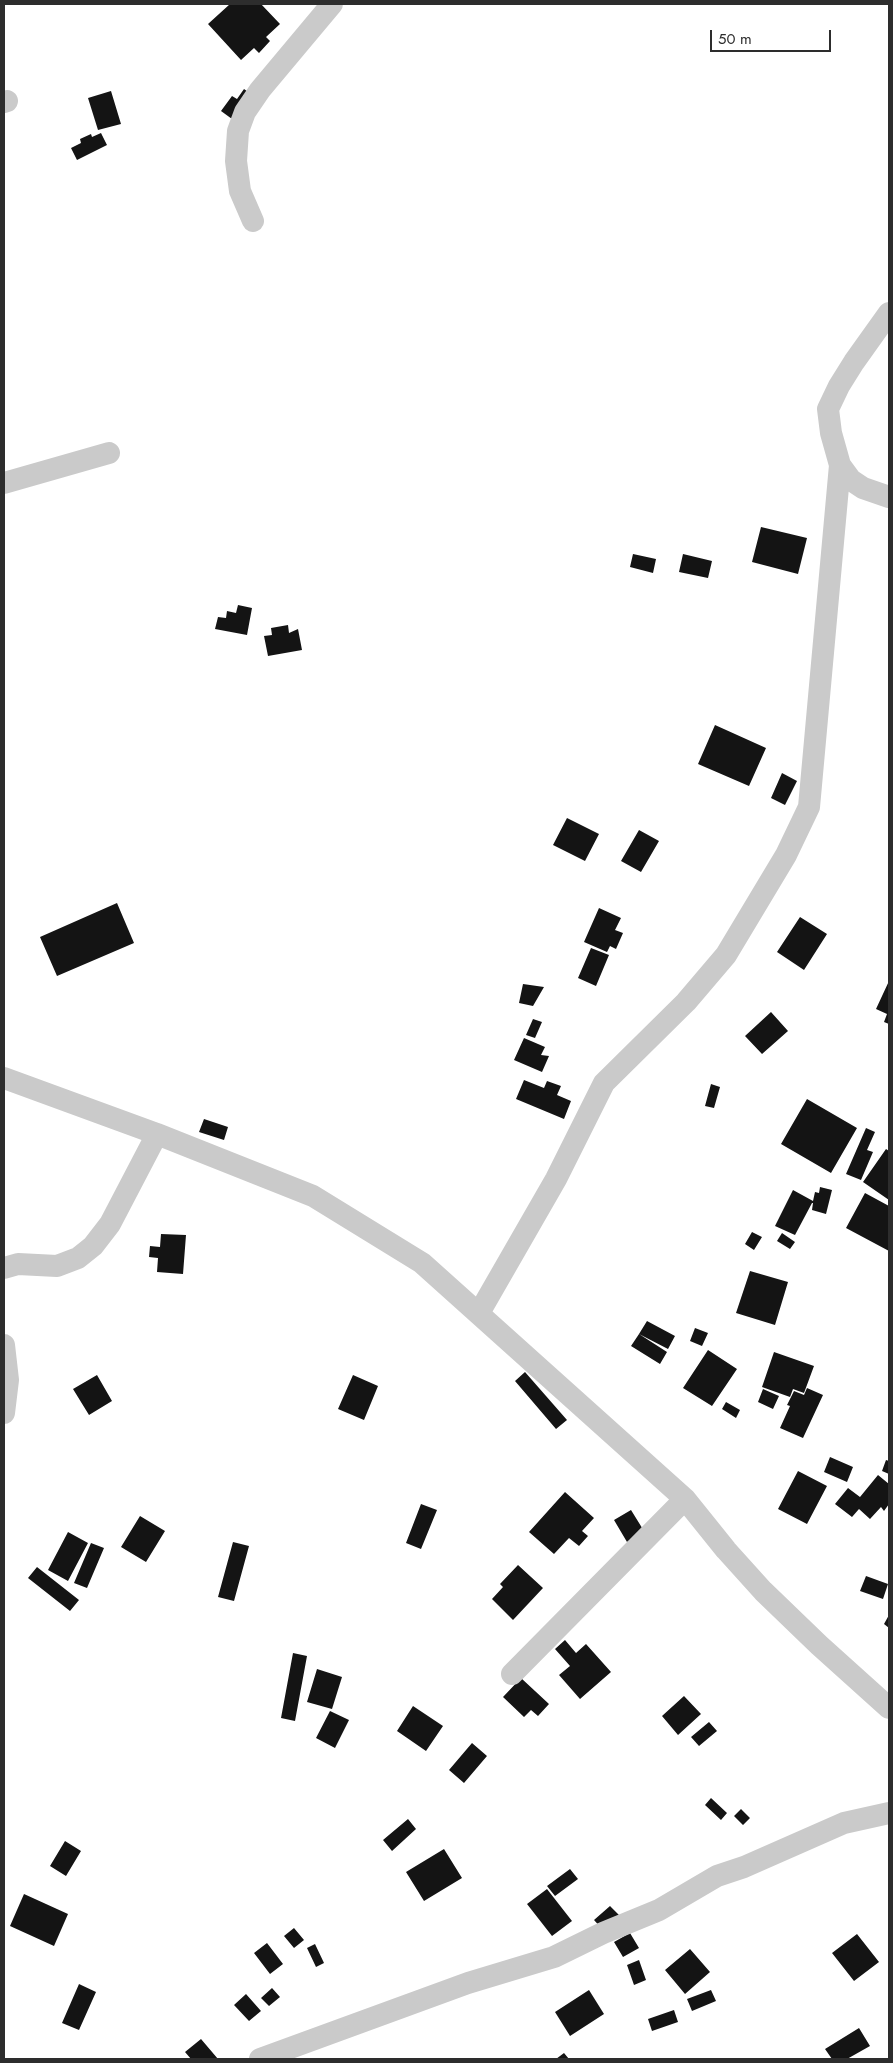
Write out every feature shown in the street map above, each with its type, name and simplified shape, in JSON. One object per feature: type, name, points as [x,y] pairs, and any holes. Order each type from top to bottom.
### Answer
[{"type":"street","points":[[253,221],[240,191],[236,161],[238,131],[245,112],[260,90],[332,4]]},
{"type":"street","points":[[889,313],[854,362],[839,386],[828,409],[831,434],[840,465],[851,480],[864,488],[889,497]]},
{"type":"street","points":[[4,483],[110,452]]},
{"type":"street","points":[[479,1313],[556,1179],[604,1083],[686,1002],[726,955],[786,855],[810,807],[840,465]]},
{"type":"street","points":[[4,1078],[157,1134],[313,1196],[422,1263],[685,1498],[726,1550],[763,1592],[889,1708]]},
{"type":"street","points":[[4,1268],[18,1264],[57,1266],[78,1258],[93,1246],[115,1215],[157,1134]]},
{"type":"street","points":[[4,1345],[8,1380],[4,1413]]},
{"type":"street","points":[[512,1674],[685,1498]]},
{"type":"street","points":[[260,2059],[468,1983],[554,1957],[603,1932],[659,1910],[717,1876],[744,1867],[844,1823],[889,1813]]},
{"type":"building","points":[[230,4],[261,4],[280,24],[266,37],[270,41],[259,53],[254,48],[241,60],[208,24]]},
{"type":"building","points":[[244,89],[251,94],[232,119],[221,111],[232,96],[237,99]]},
{"type":"building","points":[[111,91],[121,124],[98,130],[88,98]]},
{"type":"building","points":[[101,133],[107,145],[77,160],[71,148],[81,143],[80,139],[91,134],[92,137]]},
{"type":"building","points":[[761,527],[807,538],[798,574],[752,562]]},
{"type":"building","points":[[633,554],[656,559],[653,573],[630,567]]},
{"type":"building","points":[[683,554],[712,561],[708,578],[679,572]]},
{"type":"building","points":[[238,605],[252,608],[247,635],[215,629],[218,617],[226,618],[227,611],[236,613]]},
{"type":"building","points":[[288,625],[289,633],[298,629],[302,650],[268,656],[264,636],[272,635],[271,628]]},
{"type":"building","points":[[715,725],[766,748],[749,786],[698,764]]},
{"type":"building","points":[[782,773],[797,781],[785,805],[771,798]]},
{"type":"building","points":[[567,818],[599,834],[585,861],[553,845]]},
{"type":"building","points":[[639,830],[659,841],[641,872],[621,861]]},
{"type":"building","points":[[117,903],[134,943],[57,976],[40,937]]},
{"type":"building","points":[[599,908],[621,918],[615,930],[623,933],[616,949],[610,946],[607,952],[584,942]]},
{"type":"building","points":[[800,917],[827,934],[804,970],[777,952]]},
{"type":"building","points":[[591,948],[609,955],[596,986],[578,978]]},
{"type":"building","points":[[889,981],[889,1024],[884,1022],[887,1014],[876,1009]]},
{"type":"building","points":[[523,984],[544,987],[533,1006],[519,1003]]},
{"type":"building","points":[[771,1012],[788,1031],[762,1054],[745,1036]]},
{"type":"building","points":[[533,1019],[542,1022],[535,1038],[526,1035]]},
{"type":"building","points":[[524,1038],[545,1047],[541,1055],[549,1056],[542,1072],[514,1060]]},
{"type":"building","points":[[524,1080],[544,1088],[547,1081],[561,1086],[557,1095],[571,1101],[564,1119],[516,1099]]},
{"type":"building","points":[[711,1084],[720,1087],[714,1108],[705,1106]]},
{"type":"building","points":[[807,1099],[857,1128],[831,1173],[781,1144]]},
{"type":"building","points":[[204,1119],[228,1127],[224,1140],[199,1132]]},
{"type":"building","points":[[866,1128],[875,1132],[867,1150],[873,1152],[861,1180],[846,1174]]},
{"type":"building","points":[[886,1149],[889,1151],[889,1200],[863,1182]]},
{"type":"building","points":[[820,1187],[832,1190],[826,1214],[812,1210],[812,1203],[795,1235],[775,1226],[793,1190],[813,1201],[815,1192],[819,1193]]},
{"type":"building","points":[[865,1193],[889,1206],[889,1251],[846,1228]]},
{"type":"building","points":[[752,1232],[762,1237],[754,1250],[745,1244]]},
{"type":"building","points":[[782,1233],[795,1242],[790,1249],[777,1241]]},
{"type":"building","points":[[161,1234],[186,1235],[183,1274],[157,1272],[158,1258],[149,1257],[150,1246],[160,1247]]},
{"type":"building","points":[[750,1271],[788,1282],[775,1325],[736,1313]]},
{"type":"building","points":[[647,1321],[675,1336],[668,1349],[639,1334]]},
{"type":"building","points":[[695,1328],[708,1333],[702,1346],[690,1341]]},
{"type":"building","points":[[639,1334],[667,1352],[660,1364],[631,1346]]},
{"type":"building","points":[[708,1350],[737,1369],[712,1406],[683,1388]]},
{"type":"building","points":[[774,1352],[814,1366],[804,1393],[793,1389],[790,1397],[762,1387]]},
{"type":"building","points":[[525,1372],[567,1420],[556,1429],[515,1381]]},
{"type":"building","points":[[97,1375],[112,1401],[89,1415],[73,1389]]},
{"type":"building","points":[[353,1375],[378,1386],[364,1420],[338,1409]]},
{"type":"building","points":[[807,1388],[823,1395],[803,1438],[780,1428],[790,1406],[787,1405],[794,1391],[804,1395]]},
{"type":"building","points":[[763,1389],[779,1396],[773,1409],[758,1402]]},
{"type":"building","points":[[726,1402],[740,1410],[736,1418],[722,1409]]},
{"type":"building","points":[[830,1457],[853,1467],[847,1482],[824,1472]]},
{"type":"building","points":[[886,1460],[889,1461],[889,1474],[882,1471]]},
{"type":"building","points":[[798,1471],[827,1486],[807,1524],[778,1509]]},
{"type":"building","points":[[878,1475],[889,1484],[889,1504],[884,1511],[881,1507],[870,1519],[859,1509],[852,1517],[835,1504],[848,1488],[860,1497]]},
{"type":"building","points":[[565,1492],[594,1518],[582,1531],[588,1536],[579,1546],[569,1538],[554,1554],[529,1532]]},
{"type":"building","points":[[421,1504],[437,1510],[421,1549],[406,1543]]},
{"type":"building","points":[[631,1510],[644,1531],[627,1542],[614,1520]]},
{"type":"building","points":[[140,1516],[165,1531],[146,1562],[121,1547]]},
{"type":"building","points":[[68,1532],[88,1543],[68,1581],[48,1570]]},
{"type":"building","points":[[233,1542],[249,1546],[234,1601],[218,1597]]},
{"type":"building","points":[[91,1543],[104,1548],[87,1588],[74,1583]]},
{"type":"building","points":[[518,1565],[543,1588],[513,1620],[492,1599],[503,1587],[500,1584]]},
{"type":"building","points":[[37,1567],[79,1600],[70,1611],[28,1578]]},
{"type":"building","points":[[866,1576],[888,1584],[883,1599],[860,1591]]},
{"type":"building","points":[[889,1615],[889,1628],[884,1624]]},
{"type":"building","points":[[565,1640],[576,1653],[586,1644],[611,1672],[580,1699],[559,1675],[570,1666],[555,1649]]},
{"type":"building","points":[[293,1653],[307,1656],[295,1721],[281,1718]]},
{"type":"building","points":[[317,1669],[342,1677],[332,1709],[307,1702]]},
{"type":"building","points":[[521,1678],[549,1704],[538,1716],[531,1710],[524,1717],[503,1697]]},
{"type":"building","points":[[684,1696],[701,1714],[678,1735],[662,1716]]},
{"type":"building","points":[[413,1706],[443,1726],[426,1751],[397,1731]]},
{"type":"building","points":[[330,1711],[349,1720],[335,1748],[316,1738]]},
{"type":"building","points":[[709,1722],[717,1731],[699,1746],[691,1737]]},
{"type":"building","points":[[472,1743],[487,1756],[464,1783],[449,1770]]},
{"type":"building","points":[[711,1798],[727,1813],[721,1820],[705,1805]]},
{"type":"building","points":[[741,1809],[750,1818],[743,1825],[734,1816]]},
{"type":"building","points":[[408,1819],[416,1829],[392,1851],[383,1840]]},
{"type":"building","points":[[65,1841],[81,1851],[66,1876],[50,1866]]},
{"type":"building","points":[[444,1849],[462,1878],[424,1901],[406,1872]]},
{"type":"building","points":[[570,1869],[578,1879],[555,1896],[547,1886]]},
{"type":"building","points":[[547,1889],[572,1921],[552,1936],[527,1904]]},
{"type":"building","points":[[24,1894],[68,1914],[54,1946],[10,1926]]},
{"type":"building","points":[[610,1906],[619,1915],[603,1930],[594,1920]]},
{"type":"building","points":[[294,1928],[304,1940],[294,1948],[284,1936]]},
{"type":"building","points":[[630,1933],[639,1948],[623,1957],[614,1942]]},
{"type":"building","points":[[857,1934],[879,1962],[854,1981],[832,1953]]},
{"type":"building","points":[[267,1943],[283,1964],[270,1974],[254,1953]]},
{"type":"building","points":[[315,1944],[324,1963],[316,1967],[307,1948]]},
{"type":"building","points":[[690,1949],[710,1972],[685,1994],[665,1970]]},
{"type":"building","points":[[639,1960],[646,1980],[634,1985],[627,1965]]},
{"type":"building","points":[[79,1984],[96,1992],[79,2030],[62,2023]]},
{"type":"building","points":[[272,1988],[280,1997],[269,2006],[261,1998]]},
{"type":"building","points":[[589,1990],[604,2014],[570,2036],[555,2012]]},
{"type":"building","points":[[711,1990],[716,2001],[692,2011],[687,1999]]},
{"type":"building","points":[[246,1994],[261,2011],[249,2021],[234,2005]]},
{"type":"building","points":[[674,2010],[678,2022],[652,2031],[648,2019]]},
{"type":"building","points":[[859,2028],[870,2046],[847,2059],[832,2059],[825,2049]]},
{"type":"building","points":[[201,2039],[218,2059],[191,2059],[185,2052]]},
{"type":"building","points":[[564,2053],[569,2059],[556,2059]]}]
